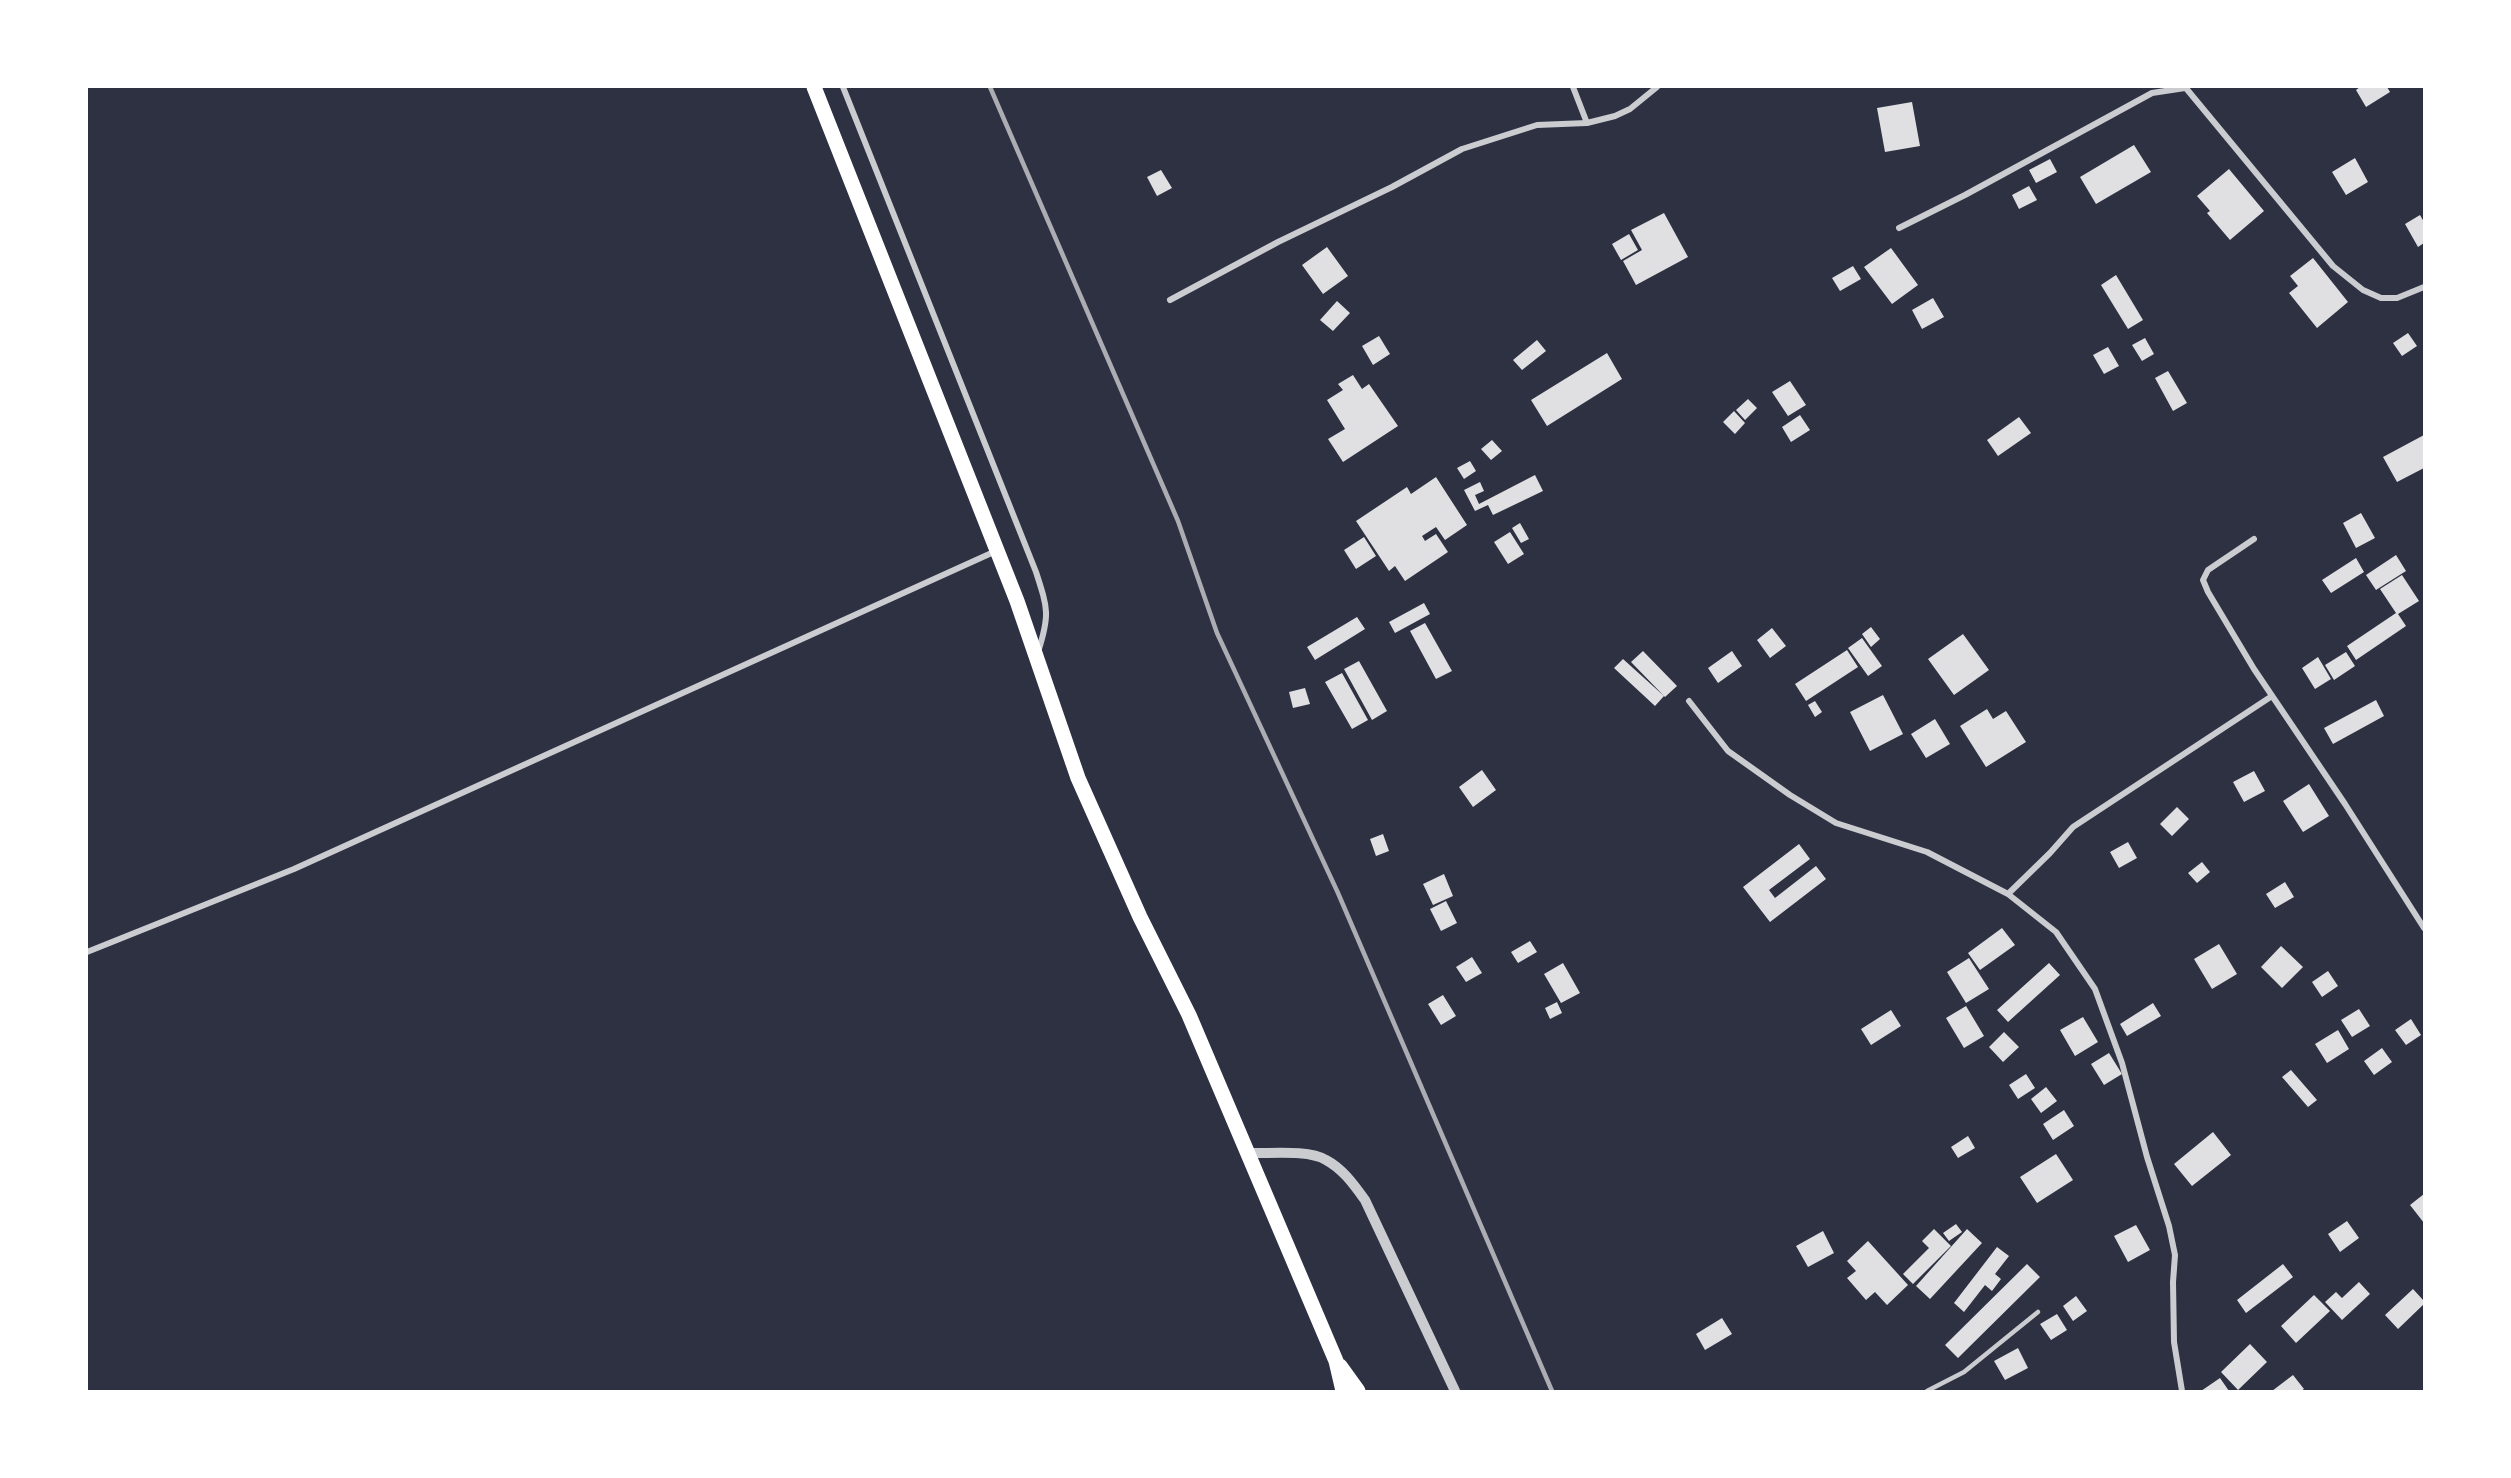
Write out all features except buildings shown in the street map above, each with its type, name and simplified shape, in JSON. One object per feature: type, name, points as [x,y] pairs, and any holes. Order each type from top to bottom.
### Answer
[{"type":"highway","points":[[814,87],[997,551],[1078,778],[1140,917],[1189,1015],[1336,1361],[1343,1391]]},
{"type":"highway","points":[[1336,1361],[1358,1391]]},
{"type":"street","points":[[843,87],[1045,598],[1047,622],[1036,656]]},
{"type":"street","points":[[1573,87],[1587,123]]},
{"type":"street","points":[[1170,300],[1278,242],[1392,187],[1462,149],[1537,125],[1587,123],[1615,116],[1630,109],[1657,87]]},
{"type":"street","points":[[1899,228],[1965,195],[2152,93],[2185,88],[2333,266],[2364,290],[2381,298],[2397,298],[2424,287]]},
{"type":"street","points":[[2254,539],[2208,570],[2203,580],[2272,696],[2424,928]]},
{"type":"street","points":[[87,952],[294,869],[997,551]]},
{"type":"street","points":[[2008,894],[2073,827],[2272,696]]},
{"type":"street","points":[[1689,701],[1728,751],[1836,824],[1927,852],[2008,894],[2056,932],[2095,989],[2122,1064],[2147,1157],[2169,1226],[2175,1255],[2173,1282],[2175,1342],[2182,1391]]},
{"type":"street","points":[[1247,1153],[1298,1154],[1325,1158],[1345,1174],[1365,1200],[1455,1391]]},
{"type":"lane","points":[[1927,1391],[1964,1372],[2038,1312]]},
{"type":"railway","points":[[990,87],[1178,521],[1217,633],[1338,893],[1552,1391]]}]
